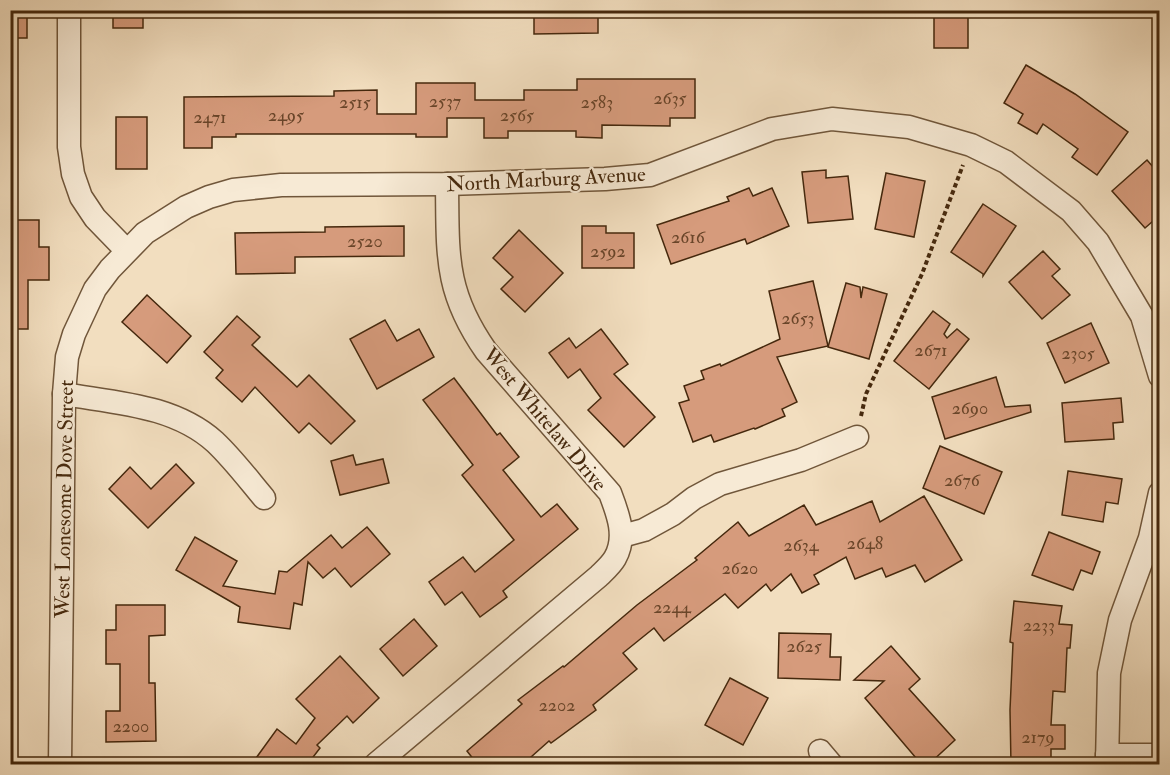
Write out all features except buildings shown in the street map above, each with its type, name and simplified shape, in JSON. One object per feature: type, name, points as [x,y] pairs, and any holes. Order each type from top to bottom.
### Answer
[{"type":"street","points":[[69,10],[69,147],[73,174],[81,197],[95,218],[126,250]]},
{"type":"street","name":"North Marburg Avenue","points":[[126,250],[144,233],[165,219],[201,201],[233,190],[281,185],[447,184],[604,179],[650,175],[772,129],[832,119],[909,127],[971,145],[1006,162],[1071,211],[1098,243],[1142,316],[1160,376]]},
{"type":"street","name":"West Whitelaw Drive","points":[[447,184],[448,260],[461,309],[472,331],[486,351],[609,494],[618,513],[622,536]]},
{"type":"street","name":"West Lonesome Dove Street","points":[[60,765],[64,394],[68,357],[83,311],[95,289],[126,250]]},
{"type":"street","points":[[64,394],[148,408],[171,415],[194,426],[214,441],[264,498]]},
{"type":"street","points":[[376,765],[599,576],[616,558],[622,536],[644,530],[720,484],[801,460],[857,437]]},
{"type":"street","points":[[1160,493],[1150,538],[1120,620],[1109,673],[1107,760],[1160,755]]},
{"type":"path","points":[[857,437],[866,394],[922,274],[971,145]]}]
